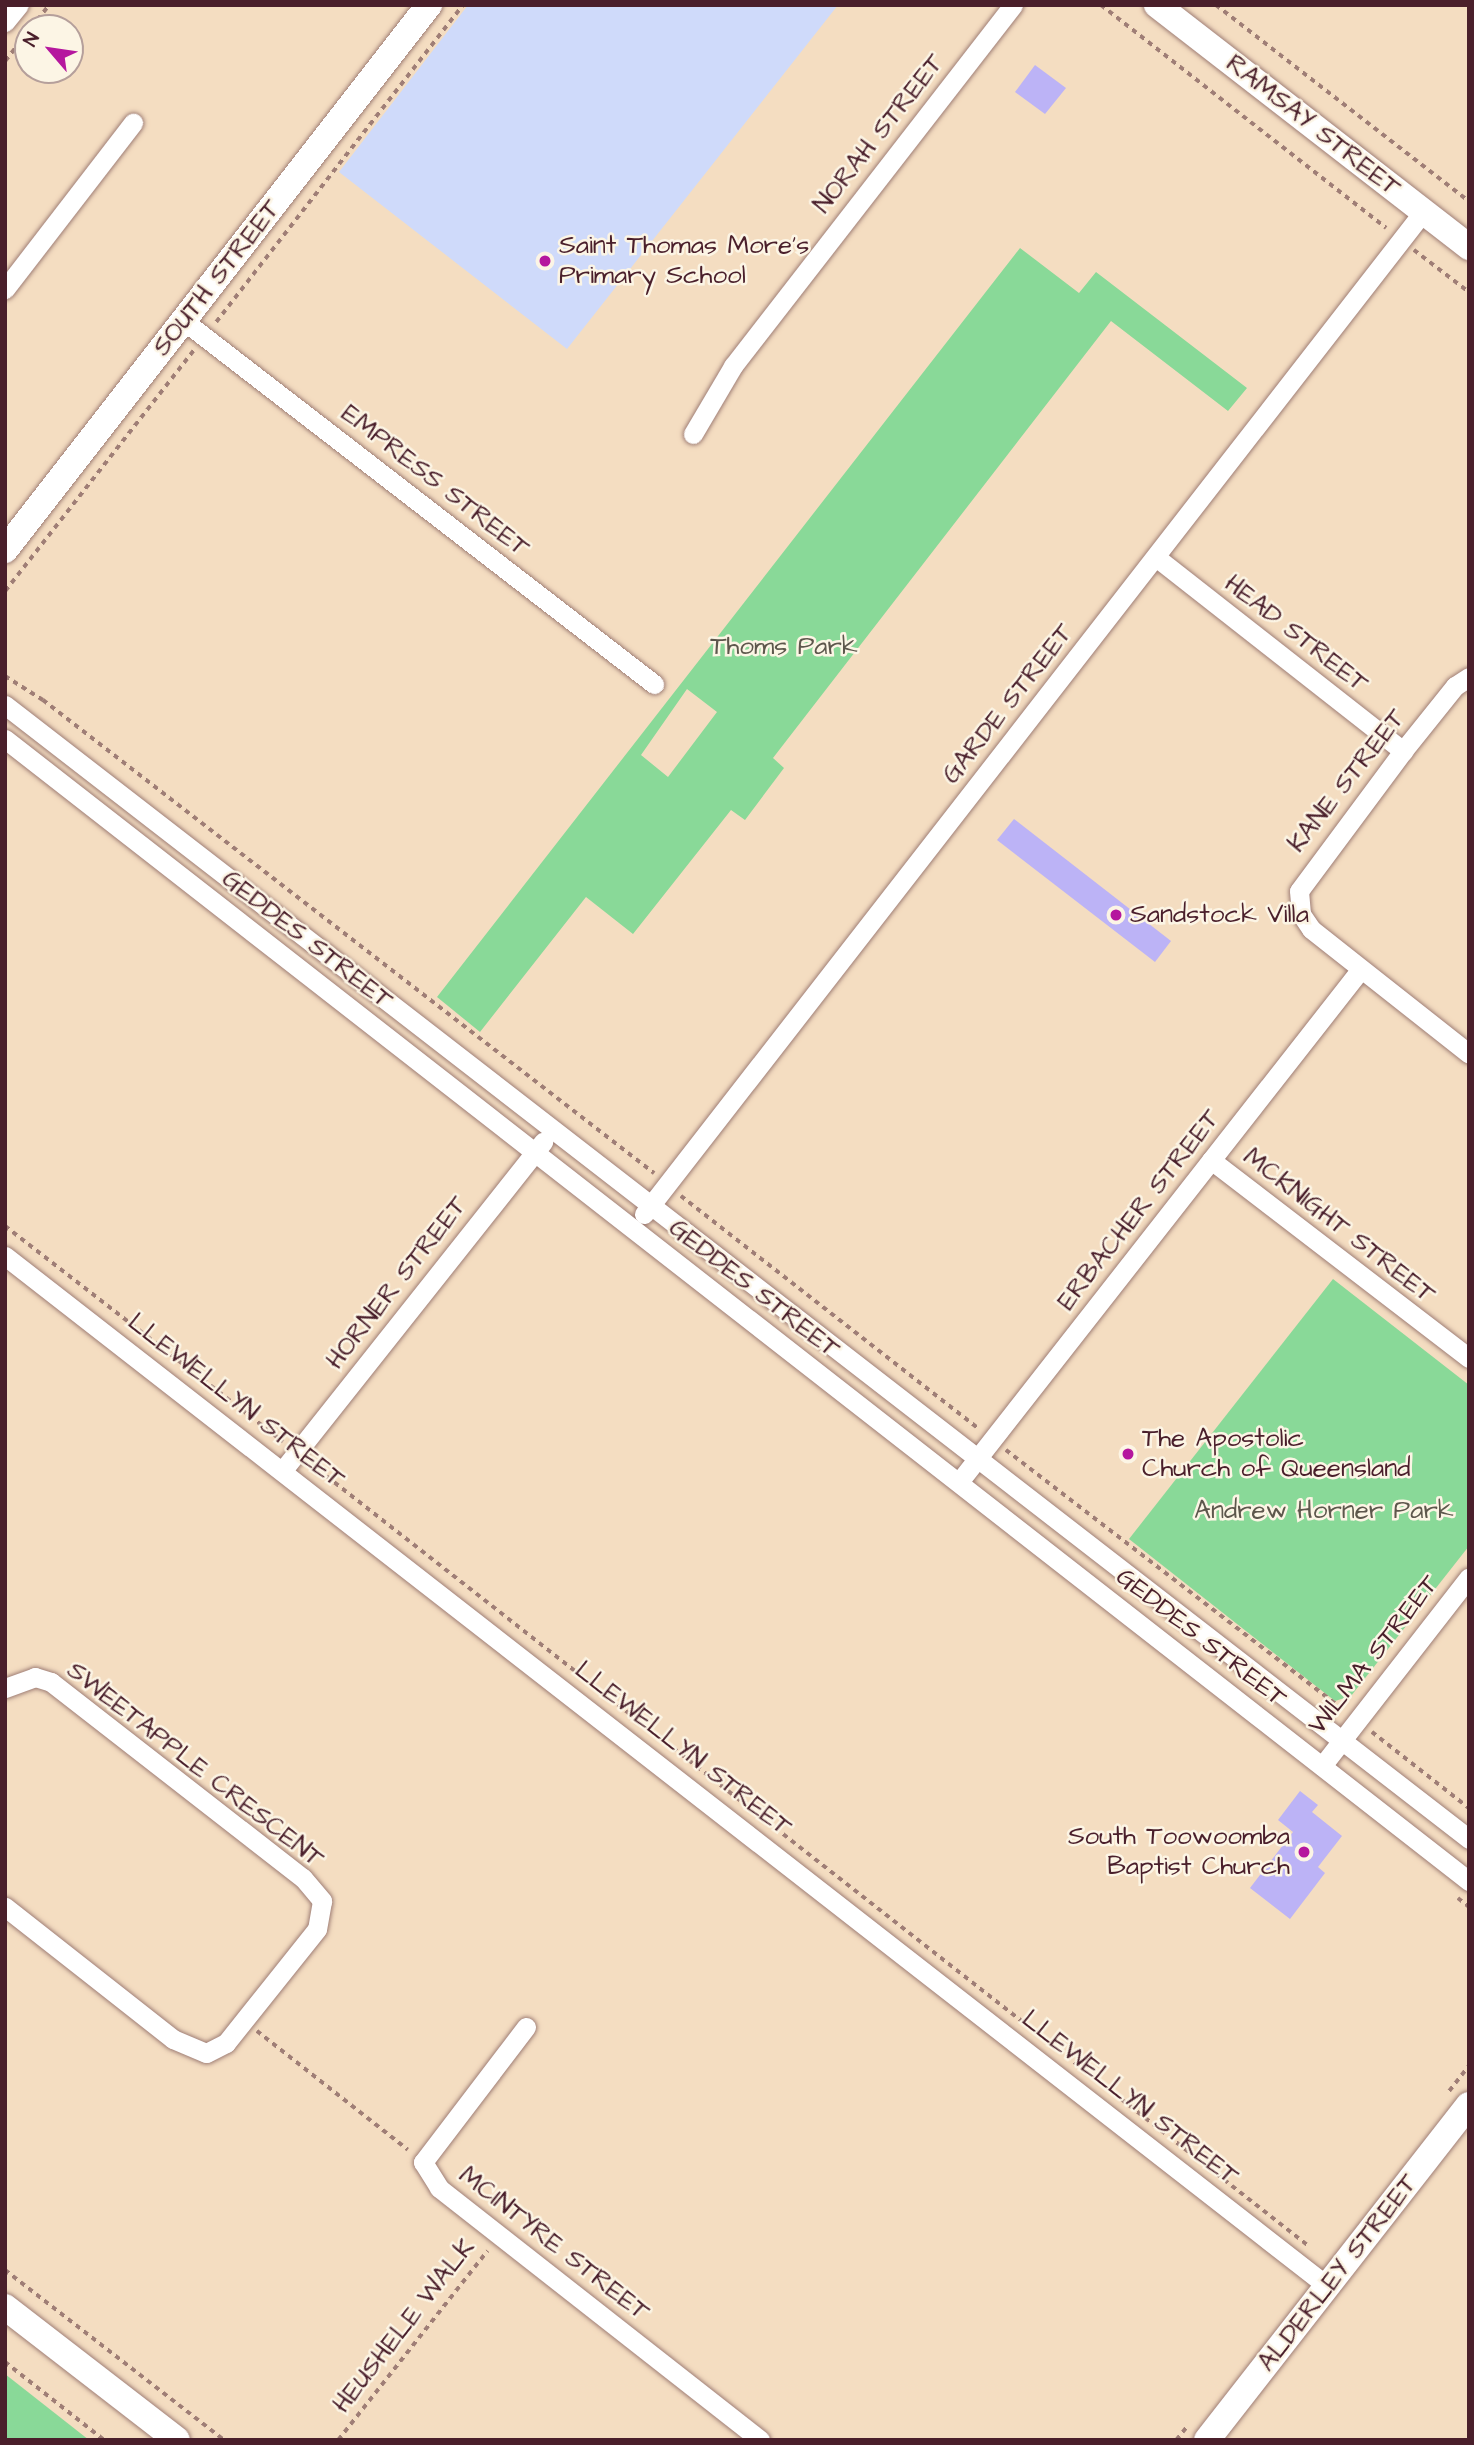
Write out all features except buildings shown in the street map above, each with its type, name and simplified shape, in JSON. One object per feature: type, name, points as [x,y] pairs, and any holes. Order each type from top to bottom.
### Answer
[{"type":"street","points":[[5,22],[19,5]]},
{"type":"street","name":"SOUTH STREET","points":[[5,551],[429,5]]},
{"type":"street","name":"NORAH STREET","points":[[693,435],[733,366],[1013,5]]},
{"type":"street","name":"RAMSAY STREET","points":[[1157,5],[1469,247]]},
{"type":"street","points":[[5,289],[133,123]]},
{"type":"street","name":"GARDE STREET","points":[[634,1228],[1157,558],[1423,212]]},
{"type":"street","name":"EMPRESS STREET","points":[[184,321],[654,684]]},
{"type":"street","name":"HEAD STREET","points":[[1157,558],[1403,751]]},
{"type":"street","name":"KANE STREET","points":[[1360,970],[1311,929],[1299,904],[1303,881],[1455,686],[1469,677]]},
{"type":"street","name":"GEDDES STREET","points":[[5,705],[1469,1839]]},
{"type":"street","name":"GEDDES STREET","points":[[5,739],[1469,1881]]},
{"type":"street","points":[[168,865],[185,844]]},
{"type":"street","points":[[1360,970],[1469,1054]]},
{"type":"street","name":"ERBACHER STREET","points":[[959,1482],[1360,970]]},
{"type":"street","name":"HORNER STREET","points":[[283,1470],[553,1129]]},
{"type":"street","name":"MCKNIGHT STREET","points":[[1211,1160],[1469,1359]]},
{"type":"street","name":"LLEWELLYN STREET","points":[[5,1256],[1327,2286]]},
{"type":"street","name":"WILMA STREET","points":[[1322,1766],[1469,1577]]},
{"type":"street","name":"SWEETAPPLE CRESCENT","points":[[5,1688],[36,1677],[51,1682],[303,1878],[322,1901],[317,1929],[226,2043],[206,2053],[173,2039],[5,1907]]},
{"type":"street","name":"MCINTYRE STREET","points":[[526,2027],[423,2162],[439,2188],[760,2440]]},
{"type":"street","name":"ALDERLEY STREET","points":[[1207,2440],[1469,2105]]},
{"type":"street","points":[[5,2307],[177,2440]]},
{"type":"path","points":[[5,591],[463,5]]},
{"type":"path","points":[[1101,5],[1469,292]]},
{"type":"path","points":[[1216,5],[1469,201]]},
{"type":"path","points":[[5,676],[43,700],[668,1184],[702,1216],[1469,1808]]},
{"type":"path","points":[[5,1226],[1293,2230],[1318,2259]]},
{"type":"path","points":[[244,2021],[423,2162]]},
{"type":"path","name":"HEUSHELE WALK","points":[[338,2440],[499,2235]]},
{"type":"path","points":[[5,2270],[224,2440]]},
{"type":"path","points":[[5,2362],[104,2440]]},
{"type":"shaded area","name":"Saint Thomas More's Primary School","points":[[468,5],[838,5],[567,349],[339,172]]},
{"type":"green space","name":"Thoms Park","points":[[1020,248],[1079,293],[1096,272],[1247,388],[1228,411],[1111,321],[773,758],[784,768],[745,820],[731,810],[633,934],[586,897],[480,1032],[437,997]],"holes":[[[687,689],[717,712],[668,777],[641,755]]]},
{"type":"green space","name":"Andrew Horner Park","points":[[1333,1279],[1469,1385],[1469,1546],[1351,1696],[1335,1701],[1129,1539]]},
{"type":"green space","points":[[5,2374],[89,2440],[5,2440]]},
{"type":"place","name":"Saint Thomas More's Primary School","points":[[545,261]]},
{"type":"place","name":"Sandstock Villa","points":[[1116,915]]},
{"type":"place","name":"The Apostolic Church of Queensland","points":[[1128,1454]]},
{"type":"place","name":"South Toowoomba Baptist Church","points":[[1304,1852]]}]
